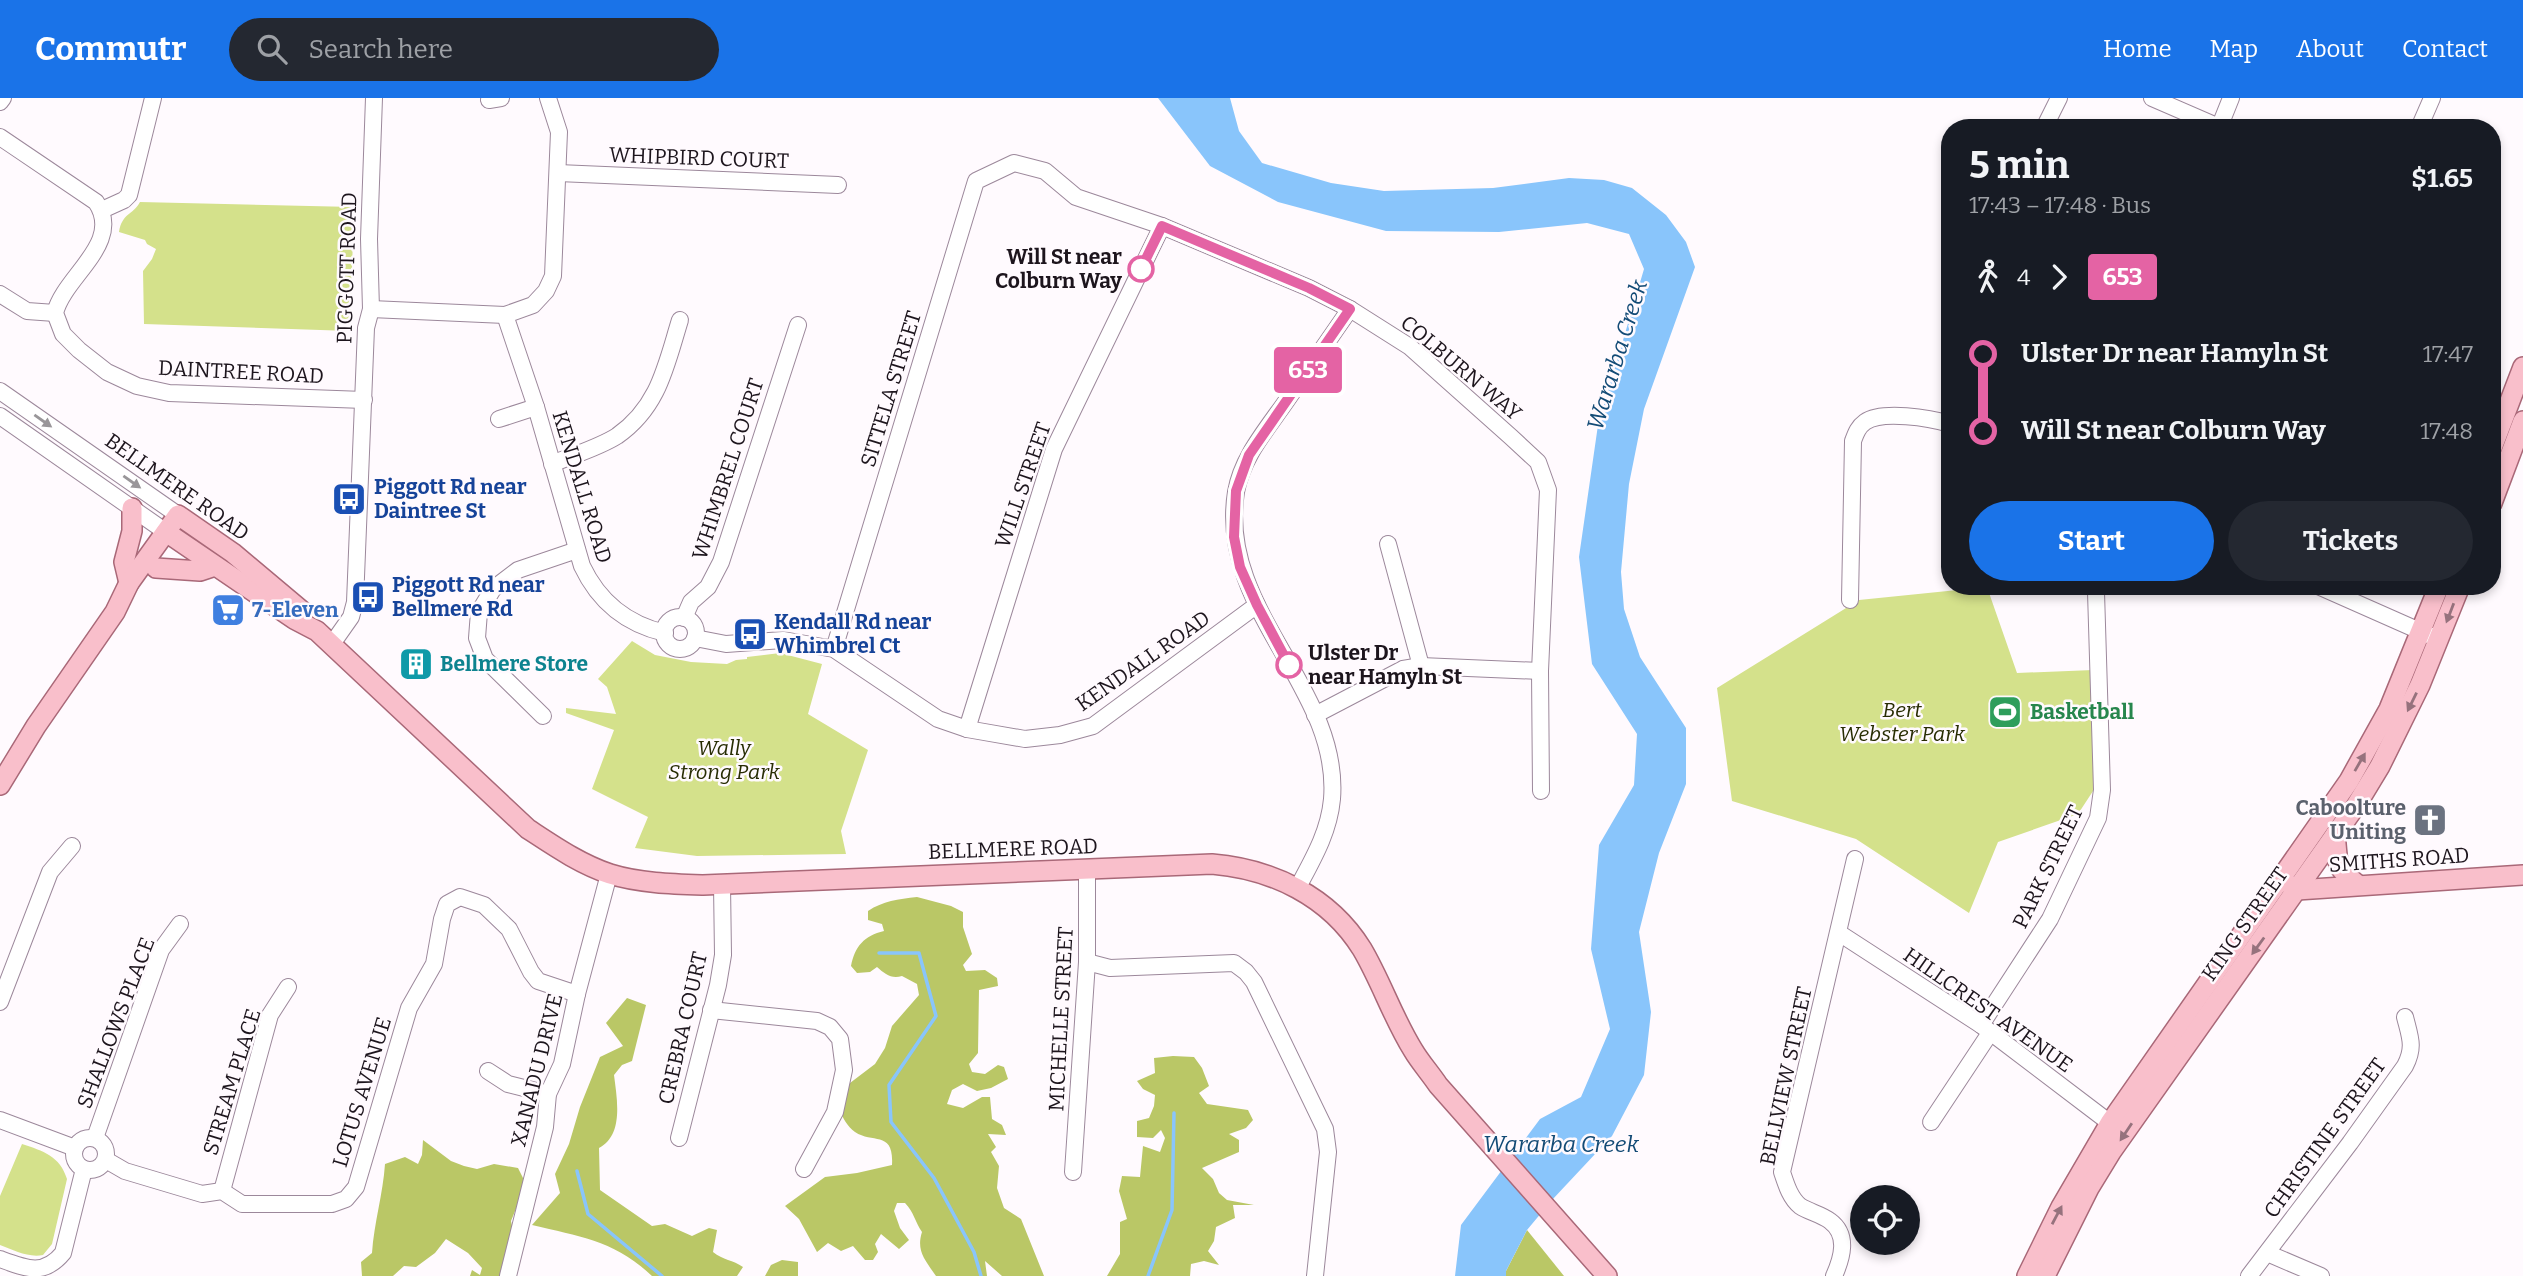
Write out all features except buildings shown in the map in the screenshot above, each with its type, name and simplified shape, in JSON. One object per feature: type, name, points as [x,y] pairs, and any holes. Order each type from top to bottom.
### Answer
[{"type":"main road","points":[[2501,424],[2523,367]]},
{"type":"main road","points":[[2501,479],[2523,421]]},
{"type":"main road","points":[[129,583],[124,562],[132,531],[132,508]]},
{"type":"main road","points":[[0,785],[36,726],[115,612],[129,583],[184,519]]},
{"type":"main road","name":"BELLMERE ROAD","points":[[184,519],[233,553],[301,608],[325,637],[528,829],[568,855],[609,874],[672,884],[722,885],[1224,865],[1262,873],[1298,887],[1343,924],[1361,948],[1413,1051],[1438,1085],[1607,1276]]},
{"type":"main road","points":[[115,612],[132,598],[156,568],[171,535]]},
{"type":"main road","name":"BELLMERE ROAD","points":[[171,535],[294,619],[325,637]]},
{"type":"main road","points":[[156,568],[200,571],[215,566]]},
{"type":"main road","name":"KING STREET","points":[[2027,1276],[2061,1207],[2110,1123],[2289,885],[2335,835],[2380,766],[2420,685],[2438,595]]},
{"type":"main road","name":"KING STREET","points":[[2045,1276],[2079,1207],[2111,1152],[2289,885],[2371,743],[2399,687],[2455,595]]},
{"type":"main road","points":[[2335,835],[2337,865],[2358,885]]},
{"type":"main road","name":"SMITHS ROAD","points":[[2289,885],[2358,885],[2523,875]]},
{"type":"street","points":[[102,210],[129,195],[153,98]]},
{"type":"street","name":"PIGGOTT ROAD","points":[[325,637],[351,617],[355,603],[366,328],[371,309],[369,239],[374,98]]},
{"type":"street","points":[[371,309],[505,315],[533,305],[546,291],[553,275],[559,132],[548,98]]},
{"type":"street","points":[[2048,119],[2059,98]]},
{"type":"street","points":[[2152,98],[2199,119]]},
{"type":"street","points":[[2223,119],[2231,98]]},
{"type":"street","points":[[2423,119],[2431,98]]},
{"type":"street","points":[[0,137],[96,202],[102,210],[104,228],[99,245],[61,296],[55,313],[26,311],[0,294]]},
{"type":"street","name":"COLBURN WAY","points":[[1014,163],[1045,172],[1076,197],[1162,226],[1309,288],[1350,309],[1410,346],[1538,462],[1548,490],[1540,671],[1541,791]]},
{"type":"street","name":"SITTELA STREET","points":[[834,649],[976,181],[1014,163]]},
{"type":"street","name":"WHIPBIRD COURT","points":[[558,173],[838,185]]},
{"type":"street","name":"WILL STREET","points":[[967,729],[1054,449],[1162,226]]},
{"type":"street","points":[[1298,887],[1325,833],[1332,800],[1332,773],[1326,744],[1315,715],[1240,567],[1234,537],[1236,491],[1249,455],[1350,309]]},
{"type":"street","name":"DAINTREE ROAD","points":[[55,313],[63,334],[79,350],[107,372],[137,386],[169,393],[364,400]]},
{"type":"street","name":"KENDALL ROAD","points":[[505,315],[589,582],[608,605],[634,623],[665,633]]},
{"type":"street","points":[[552,464],[615,437],[640,417],[659,388],[680,320]]},
{"type":"street","name":"WHIMBREL COURT","points":[[684,618],[691,602],[708,587],[722,562],[797,325]]},
{"type":"street","name":"BELLMERE ROAD","points":[[0,391],[184,519]]},
{"type":"street","points":[[499,419],[536,407]]},
{"type":"street","name":"BELLMERE ROAD","points":[[0,416],[171,535]]},
{"type":"street","points":[[1850,600],[1853,441],[1858,428],[1868,419],[1900,416],[1923,417],[1941,422]]},
{"type":"street","points":[[1388,544],[1421,666]]},
{"type":"street","points":[[543,716],[485,659],[477,638],[479,612],[492,589],[518,570],[577,550]]},
{"type":"street","name":"PARK STREET","points":[[1931,1122],[2050,919],[2098,818],[2102,790],[2096,595]]},
{"type":"street","points":[[2338,595],[2431,636]]},
{"type":"street","name":"KENDALL ROAD","points":[[695,638],[726,644],[783,640],[834,649],[938,719],[967,729],[1025,739],[1060,735],[1093,726],[1257,605]]},
{"type":"street","points":[[684,618],[694,626],[695,638],[690,646],[677,649],[667,641],[665,633],[667,625],[673,620],[684,618]]},
{"type":"street","points":[[1315,715],[1403,669],[1421,666],[1540,671]]},
{"type":"street","points":[[0,1002],[50,872],[72,846]]},
{"type":"street","name":"BELLVIEW STREET","points":[[1834,1276],[1842,1255],[1840,1233],[1831,1221],[1799,1205],[1788,1190],[1783,1172],[1855,859]]},
{"type":"street","name":"MICHELLE STREET","points":[[1073,1172],[1087,962],[1087,869]]},
{"type":"street","name":"XANADU DRIVE","points":[[508,1276],[545,1127],[548,1094],[562,1064],[577,994],[609,874]]},
{"type":"street","name":"CREBRA COURT","points":[[680,1138],[723,955],[722,885]]},
{"type":"street","name":"LOTUS AVENUE","points":[[106,1160],[125,1171],[202,1194],[222,1191],[243,1204],[332,1204],[346,1199],[356,1187],[409,1008],[435,964],[447,904],[460,897],[490,909],[509,929],[538,981],[577,994]]},
{"type":"street","name":"SHALLOWS PLACE","points":[[95,1139],[161,950],[180,924]]},
{"type":"street","name":"HILLCREST AVENUE","points":[[1839,933],[1986,1029],[2110,1123]]},
{"type":"street","points":[[1087,962],[1110,968],[1234,963],[1254,982],[1325,1129],[1328,1152],[1315,1276]]},
{"type":"street","name":"STREAM PLACE","points":[[222,1191],[270,1016],[288,988]]},
{"type":"street","points":[[711,1010],[817,1021],[830,1027],[839,1039],[844,1070],[835,1112],[804,1169]]},
{"type":"street","name":"CHRISTINE STREET","points":[[2249,1276],[2405,1066],[2411,1054],[2411,1042],[2405,1017]]},
{"type":"street","points":[[488,1071],[508,1084],[548,1094]]},
{"type":"street","points":[[0,1119],[75,1148]]},
{"type":"street","points":[[86,1138],[104,1144],[106,1160],[99,1168],[84,1169],[75,1158],[75,1148],[86,1138]]},
{"type":"street","points":[[0,1259],[36,1273],[53,1272],[63,1253],[84,1169]]},
{"type":"street","points":[[2267,1252],[2320,1276]]},
{"type":"green space","points":[[140,202],[354,207],[350,331],[144,324],[143,271],[156,249],[145,240],[119,232],[125,218]]},
{"type":"green space","name":"Bert Webster Park","points":[[1941,592],[1941,595],[1990,595],[2017,673],[2093,670],[2095,788],[2078,814],[1998,842],[1969,913],[1856,839],[1732,801],[1717,688],[1859,600]]},
{"type":"green space","name":"Wally Strong Park","points":[[632,641],[655,655],[691,662],[727,664],[747,657],[780,653],[822,664],[808,714],[868,750],[841,831],[846,854],[697,856],[635,848],[648,817],[592,789],[614,730],[566,713],[566,708],[616,714],[607,687],[598,679]]},
{"type":"green space","points":[[917,897],[963,912],[963,927],[972,954],[963,965],[966,971],[985,970],[997,978],[998,986],[979,990],[978,1053],[969,1064],[972,1072],[985,1074],[998,1065],[1004,1067],[1008,1079],[991,1088],[977,1091],[963,1084],[952,1090],[947,1104],[963,1108],[982,1097],[990,1097],[992,1119],[1002,1125],[1006,1135],[988,1134],[996,1147],[991,1152],[999,1166],[997,1188],[1004,1208],[1021,1219],[1044,1276],[1002,1276],[985,1261],[987,1276],[936,1276],[921,1250],[922,1232],[905,1203],[897,1203],[894,1211],[900,1228],[909,1240],[899,1249],[881,1234],[875,1244],[878,1252],[873,1260],[865,1260],[853,1246],[841,1251],[828,1243],[817,1252],[799,1219],[785,1206],[825,1177],[892,1165],[892,1154],[886,1142],[855,1132],[839,1109],[850,1083],[875,1064],[885,1048],[892,1026],[919,995],[917,984],[902,976],[888,975],[877,967],[870,972],[857,973],[851,966],[862,943],[884,931],[882,924],[868,920],[868,911],[891,901]]},
{"type":"green space","points":[[627,998],[646,1005],[632,1061],[622,1065],[614,1075],[616,1126],[607,1142],[599,1148],[600,1190],[652,1226],[665,1224],[692,1236],[709,1228],[717,1230],[713,1252],[743,1267],[737,1276],[652,1276],[610,1247],[532,1225],[560,1193],[555,1174],[569,1144],[600,1057],[623,1046],[606,1023]]},
{"type":"green space","points":[[1194,1057],[1202,1068],[1209,1086],[1199,1093],[1207,1104],[1248,1110],[1253,1120],[1246,1128],[1229,1134],[1239,1140],[1239,1152],[1202,1168],[1227,1200],[1254,1205],[1233,1205],[1235,1218],[1216,1227],[1214,1241],[1208,1251],[1219,1265],[1204,1261],[1191,1264],[1190,1276],[1107,1276],[1120,1254],[1120,1222],[1127,1219],[1119,1191],[1122,1176],[1140,1177],[1143,1146],[1160,1152],[1165,1138],[1161,1130],[1153,1138],[1137,1137],[1137,1121],[1149,1118],[1155,1095],[1143,1089],[1137,1081],[1155,1073],[1154,1058]]},
{"type":"green space","points":[[423,1140],[451,1161],[464,1166],[477,1169],[494,1164],[518,1168],[526,1184],[511,1221],[515,1241],[503,1276],[470,1276],[472,1270],[480,1275],[482,1268],[468,1253],[446,1239],[435,1253],[416,1267],[404,1266],[393,1276],[362,1276],[361,1262],[372,1253],[385,1164],[405,1157],[418,1164]]},
{"type":"green space","points":[[22,1144],[44,1152],[55,1160],[67,1179],[52,1244],[43,1255],[37,1256],[0,1245],[0,1196]]},
{"type":"green space","points":[[1527,1230],[1564,1276],[1506,1276]]},
{"type":"green space","points":[[782,1260],[798,1262],[798,1276],[765,1276],[771,1265]]},
{"type":"water","name":"Wararba Creek","points":[[1158,98],[1230,98],[1239,131],[1262,163],[1331,183],[1384,191],[1493,188],[1569,178],[1604,180],[1632,188],[1666,215],[1686,242],[1695,267],[1644,409],[1629,484],[1621,572],[1624,609],[1640,657],[1686,728],[1686,784],[1659,853],[1639,932],[1651,1012],[1644,1075],[1612,1136],[1527,1230],[1506,1276],[1455,1276],[1461,1225],[1540,1119],[1581,1097],[1610,1029],[1591,949],[1599,845],[1634,785],[1637,734],[1592,664],[1579,557],[1598,425],[1644,269],[1629,234],[1587,223],[1499,232],[1386,231],[1278,202],[1210,166]]},
{"type":"waterway","points":[[879,953],[919,953],[936,1016],[889,1085],[891,1122],[934,1178],[974,1252],[981,1276]]},
{"type":"waterway","points":[[1148,1276],[1172,1210],[1174,1113]]},
{"type":"waterway","points":[[577,1171],[588,1214],[662,1276]]},
{"type":"bus line","name":"653","points":[[1141,269],[1162,226],[1309,288],[1350,309],[1249,455],[1236,491],[1234,537],[1240,567],[1289,665]]},
{"type":"place","name":"Will St near Colburn Way","points":[[1141,269]]},
{"type":"place","name":"Piggott Rd near Daintree St","points":[[349,499]]},
{"type":"place","name":"Piggott Rd near Bellmere Rd","points":[[368,597]]},
{"type":"place","name":"7-Eleven","points":[[228,610]]},
{"type":"place","name":"Kendall Rd near Whimbrel Ct","points":[[750,634]]},
{"type":"place","name":"Bellmere Store","points":[[416,664]]},
{"type":"place","name":"Ulster Dr near Hamyln St","points":[[1289,665]]},
{"type":"place","name":"Basketball","points":[[2005,712]]},
{"type":"place","name":"Caboolture Uniting","points":[[2430,820]]}]
